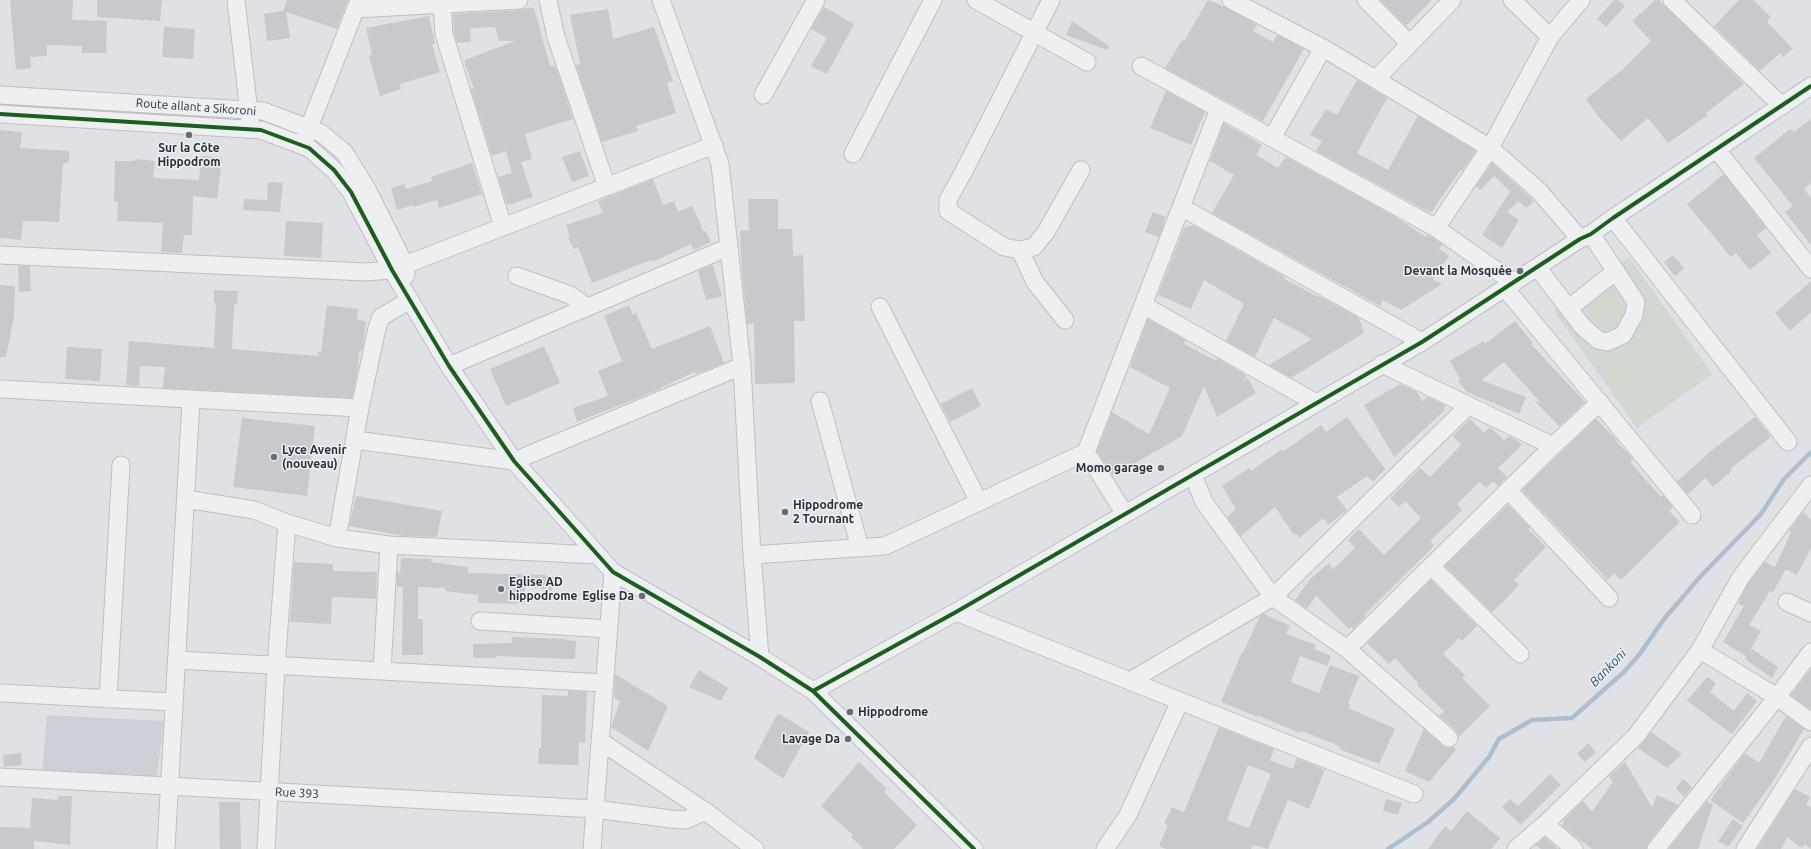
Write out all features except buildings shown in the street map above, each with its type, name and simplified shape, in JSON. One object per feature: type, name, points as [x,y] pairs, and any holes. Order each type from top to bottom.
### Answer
[{"type":"street","points":[[236,0],[251,129]]},
{"type":"street","points":[[302,146],[357,5],[442,4],[519,0]]},
{"type":"street","points":[[548,0],[556,37],[607,187]]},
{"type":"street","points":[[661,0],[720,164],[742,366],[752,555],[760,657]]},
{"type":"street","points":[[763,95],[816,0]]},
{"type":"street","points":[[853,154],[933,0]]},
{"type":"street","points":[[976,0],[1087,62]]},
{"type":"street","points":[[1051,0],[964,172],[948,200],[948,211],[1004,247],[1020,250],[1034,247],[1046,232],[1081,170]]},
{"type":"street","points":[[1231,0],[1323,48],[1490,148],[1539,191],[1585,237],[1616,271],[1636,302],[1634,314],[1623,335],[1607,342],[1598,340],[1582,327],[1570,308],[1537,267]]},
{"type":"street","points":[[1366,0],[1410,44]]},
{"type":"street","points":[[1376,79],[1452,0]]},
{"type":"street","points":[[1512,0],[1550,37]]},
{"type":"street","points":[[1436,228],[1490,148],[1550,37],[1581,0]]},
{"type":"street","points":[[1672,0],[1782,106]]},
{"type":"street","points":[[442,4],[444,34],[504,227]]},
{"type":"street","points":[[1272,138],[1323,48]]},
{"type":"street","points":[[1140,66],[1436,228],[1509,285],[1600,402],[1692,516]]},
{"type":"street","points":[[813,691],[956,612],[1422,342],[1585,237],[1811,86]]},
{"type":"street","name":"Route allant a Sikoroni","points":[[0,95],[249,109],[263,111],[321,133],[344,152],[367,189],[399,267]]},
{"type":"street","points":[[752,555],[885,546],[1086,452],[1219,109]]},
{"type":"street","points":[[0,114],[261,130],[309,148],[334,170],[351,192],[399,267],[408,297],[449,366],[514,461],[613,572],[760,657],[813,691],[973,849]]},
{"type":"street","points":[[0,255],[365,272],[399,267],[714,145]]},
{"type":"street","points":[[1717,150],[1810,266]]},
{"type":"street","points":[[1181,207],[1422,342]]},
{"type":"street","points":[[1613,218],[1788,442]]},
{"type":"street","points":[[449,366],[729,247]]},
{"type":"street","points":[[1020,250],[1035,282],[1065,320]]},
{"type":"street","points":[[1570,308],[1616,271]]},
{"type":"street","points":[[518,276],[570,295],[587,307]]},
{"type":"street","points":[[337,538],[360,408],[377,328],[382,318],[408,297]]},
{"type":"street","points":[[1143,305],[1316,403]]},
{"type":"street","points":[[880,307],[979,502]]},
{"type":"street","points":[[1382,364],[1553,446]]},
{"type":"street","points":[[355,440],[514,461],[742,366]]},
{"type":"street","points":[[0,389],[360,408]]},
{"type":"street","points":[[166,849],[191,400]]},
{"type":"street","points":[[820,401],[860,548]]},
{"type":"street","points":[[1347,649],[1553,446],[1600,402]]},
{"type":"street","points":[[1130,681],[1273,597],[1468,406]]},
{"type":"street","points":[[1086,452],[1125,514]]},
{"type":"street","points":[[108,699],[121,465]]},
{"type":"street","points":[[1193,475],[1204,502],[1273,597],[1347,649],[1449,738]]},
{"type":"street","points":[[1516,849],[1636,736],[1700,650],[1741,577],[1810,488]]},
{"type":"street","points":[[1508,490],[1609,598]]},
{"type":"street","points":[[186,498],[254,510],[287,523],[337,538],[389,544],[598,555]]},
{"type":"street","points":[[266,849],[276,666],[287,523]]},
{"type":"street","points":[[382,671],[389,544]]},
{"type":"street","points":[[1431,566],[1520,654]]},
{"type":"street","points":[[592,849],[613,572]]},
{"type":"street","points":[[1787,602],[1811,613]]},
{"type":"street","points":[[956,612],[1414,794]]},
{"type":"street","points":[[480,621],[609,629]]},
{"type":"street","points":[[1700,650],[1777,697],[1811,722]]},
{"type":"street","points":[[1656,849],[1811,652]]},
{"type":"street","points":[[176,660],[605,683]]},
{"type":"street","points":[[0,692],[174,702]]},
{"type":"street","points":[[1105,849],[1128,815],[1180,701]]},
{"type":"street","points":[[600,741],[705,811],[755,849]]},
{"type":"street","points":[[1748,848],[1811,746]]},
{"type":"street","name":"Rue 393","points":[[0,777],[595,809],[686,820],[705,811]]},
{"type":"street","points":[[1544,824],[1574,849]]},
{"type":"shaded area","points":[[1629,257],[1712,374],[1637,428],[1554,311]]},
{"type":"shaded area","points":[[47,715],[164,721],[156,783],[42,773]]},
{"type":"waterway","name":"Bankoni","points":[[1388,849],[1428,822],[1454,799],[1489,757],[1499,739],[1532,720],[1572,718],[1624,672],[1639,655],[1664,619],[1700,577],[1761,514],[1784,479],[1811,452]]},
{"type":"cycle path","points":[[813,691],[956,612],[1422,342],[1580,239],[1591,234],[1811,86]]},
{"type":"cycle path","points":[[0,114],[261,130],[309,148],[334,170],[351,192],[392,270],[449,366],[514,461],[613,572],[760,657],[813,691],[974,849]]},
{"type":"place","name":"Sur la Côte Hippodrom","points":[[189,135]]},
{"type":"place","name":"Devant la Mosquée","points":[[1520,271]]},
{"type":"place","name":"Lyce Avenir (nouveau)","points":[[274,457]]},
{"type":"place","name":"Momo garage","points":[[1161,468]]},
{"type":"place","name":"Hippodrome 2 Tournant","points":[[785,512]]},
{"type":"place","name":"Eglise AD hippodrome","points":[[501,589]]},
{"type":"place","name":"Eglise Da","points":[[642,596]]},
{"type":"place","name":"Hippodrome","points":[[850,712]]},
{"type":"place","name":"Lavage Da","points":[[848,739]]}]
